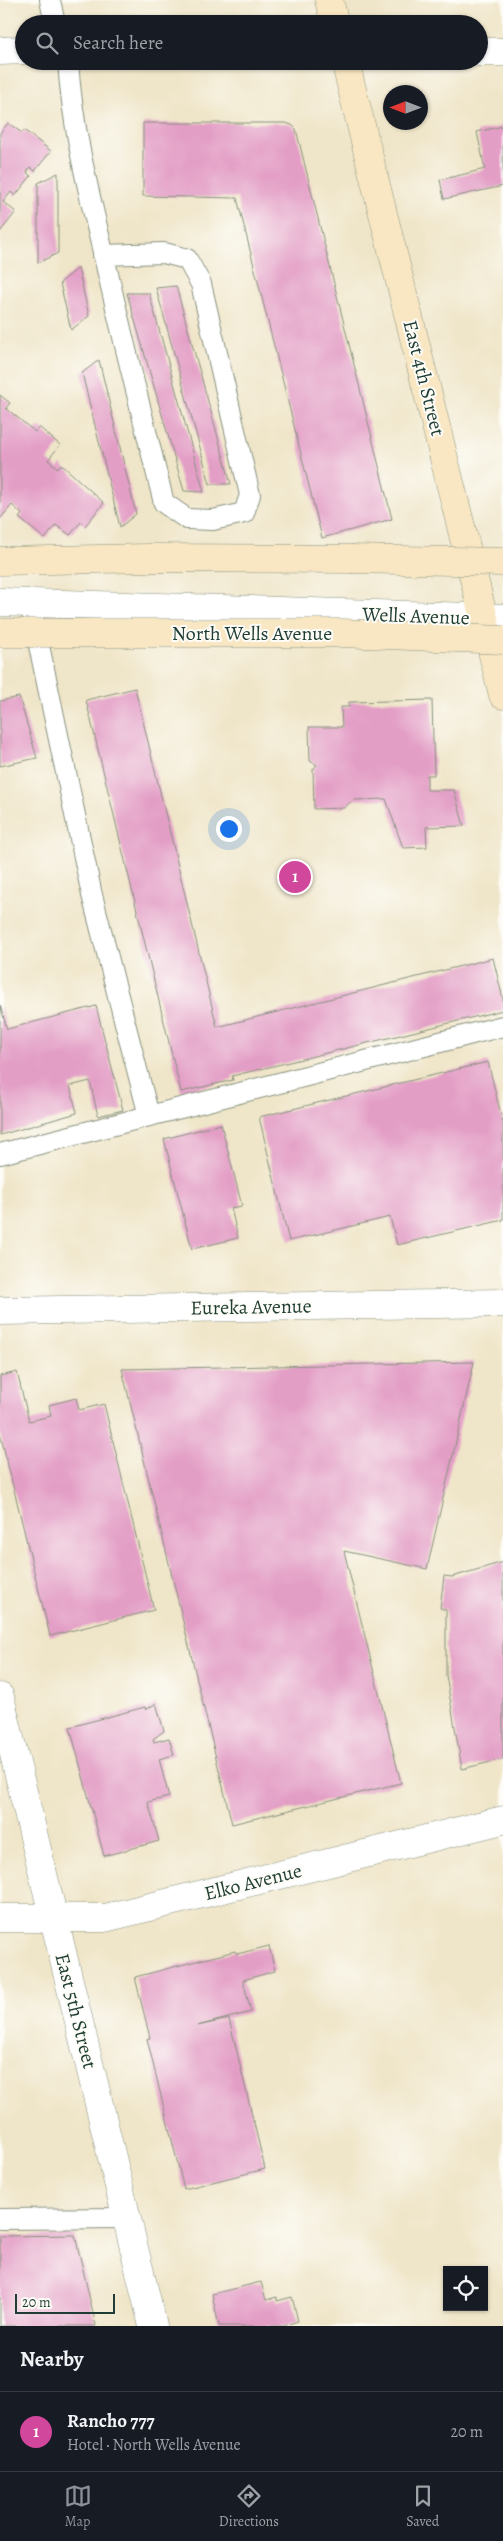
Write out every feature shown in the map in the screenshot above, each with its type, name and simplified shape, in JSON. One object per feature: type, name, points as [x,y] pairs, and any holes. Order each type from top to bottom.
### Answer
[{"type":"main road","points":[[329,0],[333,15]]},
{"type":"main road","name":"East 4th Street","points":[[347,70],[493,618],[503,694]]},
{"type":"main road","points":[[0,561],[149,558],[503,562]]},
{"type":"main road","name":"North Wells Avenue","points":[[0,633],[342,633],[503,640]]},
{"type":"street","points":[[0,51],[15,50]]},
{"type":"street","points":[[488,52],[503,52]]},
{"type":"street","name":"Wells Avenue","points":[[0,602],[493,618]]},
{"type":"street","name":"Eureka Avenue","points":[[0,1311],[503,1303]]},
{"type":"street","name":"East 5th Street","points":[[0,1696],[153,2326]]},
{"type":"street","name":"Elko Avenue","points":[[0,1918],[104,1918],[503,1820]]},
{"type":"lane","points":[[50,0],[53,15]]},
{"type":"lane","points":[[69,70],[72,111],[103,255],[164,503],[187,519],[213,520],[244,513],[250,495],[201,284],[187,259],[164,253],[103,255]]},
{"type":"lane","points":[[30,603],[92,895],[149,1116]]},
{"type":"lane","points":[[0,1154],[503,1026]]},
{"type":"lane","points":[[0,2219],[127,2218]]},
{"type":"building","points":[[8,123],[22,133],[24,130],[51,151],[35,171],[30,167],[27,173],[31,176],[15,196],[11,192],[3,202],[16,212],[0,232],[0,133]]},
{"type":"building","points":[[143,123],[286,123],[296,129],[392,519],[322,538],[237,198],[143,196]]},
{"type":"building","points":[[503,126],[503,186],[444,199],[440,180],[485,169],[477,132]]},
{"type":"building","points":[[58,173],[58,253],[38,263],[38,183]]},
{"type":"building","points":[[78,268],[89,316],[71,330],[60,283]]},
{"type":"building","points":[[176,286],[231,484],[210,484],[156,288]]},
{"type":"building","points":[[127,293],[149,293],[204,492],[184,491]]},
{"type":"building","points":[[99,360],[136,514],[120,527],[82,373]]},
{"type":"building","points":[[0,395],[10,403],[6,408],[35,432],[39,427],[60,445],[48,460],[58,468],[61,464],[104,503],[85,526],[81,522],[70,535],[56,525],[45,539],[19,518],[22,514],[12,505],[0,519]]},
{"type":"building","points":[[135,688],[217,1027],[493,958],[503,999],[503,1010],[232,1076],[233,1080],[181,1092],[86,700]]},
{"type":"building","points":[[19,697],[37,758],[0,766],[0,701]]},
{"type":"building","points":[[432,700],[434,775],[427,775],[427,790],[454,790],[464,826],[426,827],[427,847],[403,848],[386,799],[353,800],[344,808],[314,809],[313,769],[317,765],[310,761],[309,727],[342,727],[341,707],[349,707],[349,702]]},
{"type":"building","points":[[0,1005],[7,1029],[96,1006],[123,1110],[98,1116],[90,1081],[70,1086],[77,1113],[0,1135]]},
{"type":"building","points":[[488,1062],[503,1123],[503,1220],[397,1245],[390,1217],[289,1241],[259,1117]]},
{"type":"building","points":[[221,1124],[242,1206],[231,1208],[238,1238],[192,1249],[164,1139]]},
{"type":"building","points":[[474,1362],[427,1569],[344,1551],[401,1783],[232,1824],[122,1369]]},
{"type":"building","points":[[17,1372],[29,1421],[51,1416],[49,1405],[76,1398],[79,1410],[104,1404],[154,1610],[50,1636],[0,1433],[0,1376]]},
{"type":"building","points":[[503,1562],[503,1759],[462,1769],[446,1675],[446,1610],[440,1608],[444,1576],[452,1577]]},
{"type":"building","points":[[156,1703],[164,1731],[153,1739],[154,1742],[169,1738],[174,1755],[159,1759],[169,1797],[148,1802],[159,1841],[104,1856],[70,1727],[145,1707],[146,1710]]},
{"type":"building","points":[[269,1946],[275,1971],[243,1980],[251,2012],[197,2026],[229,2019],[265,2169],[184,2189],[147,2039],[150,2038],[135,1977],[235,1951],[237,1954]]},
{"type":"building","points":[[75,2235],[96,2326],[0,2326],[0,2236]]},
{"type":"building","points":[[261,2282],[266,2300],[277,2297],[277,2301],[292,2297],[298,2321],[283,2326],[219,2326],[212,2294]]},
{"type":"place","name":"Rancho 777","points":[[295,877]]}]
